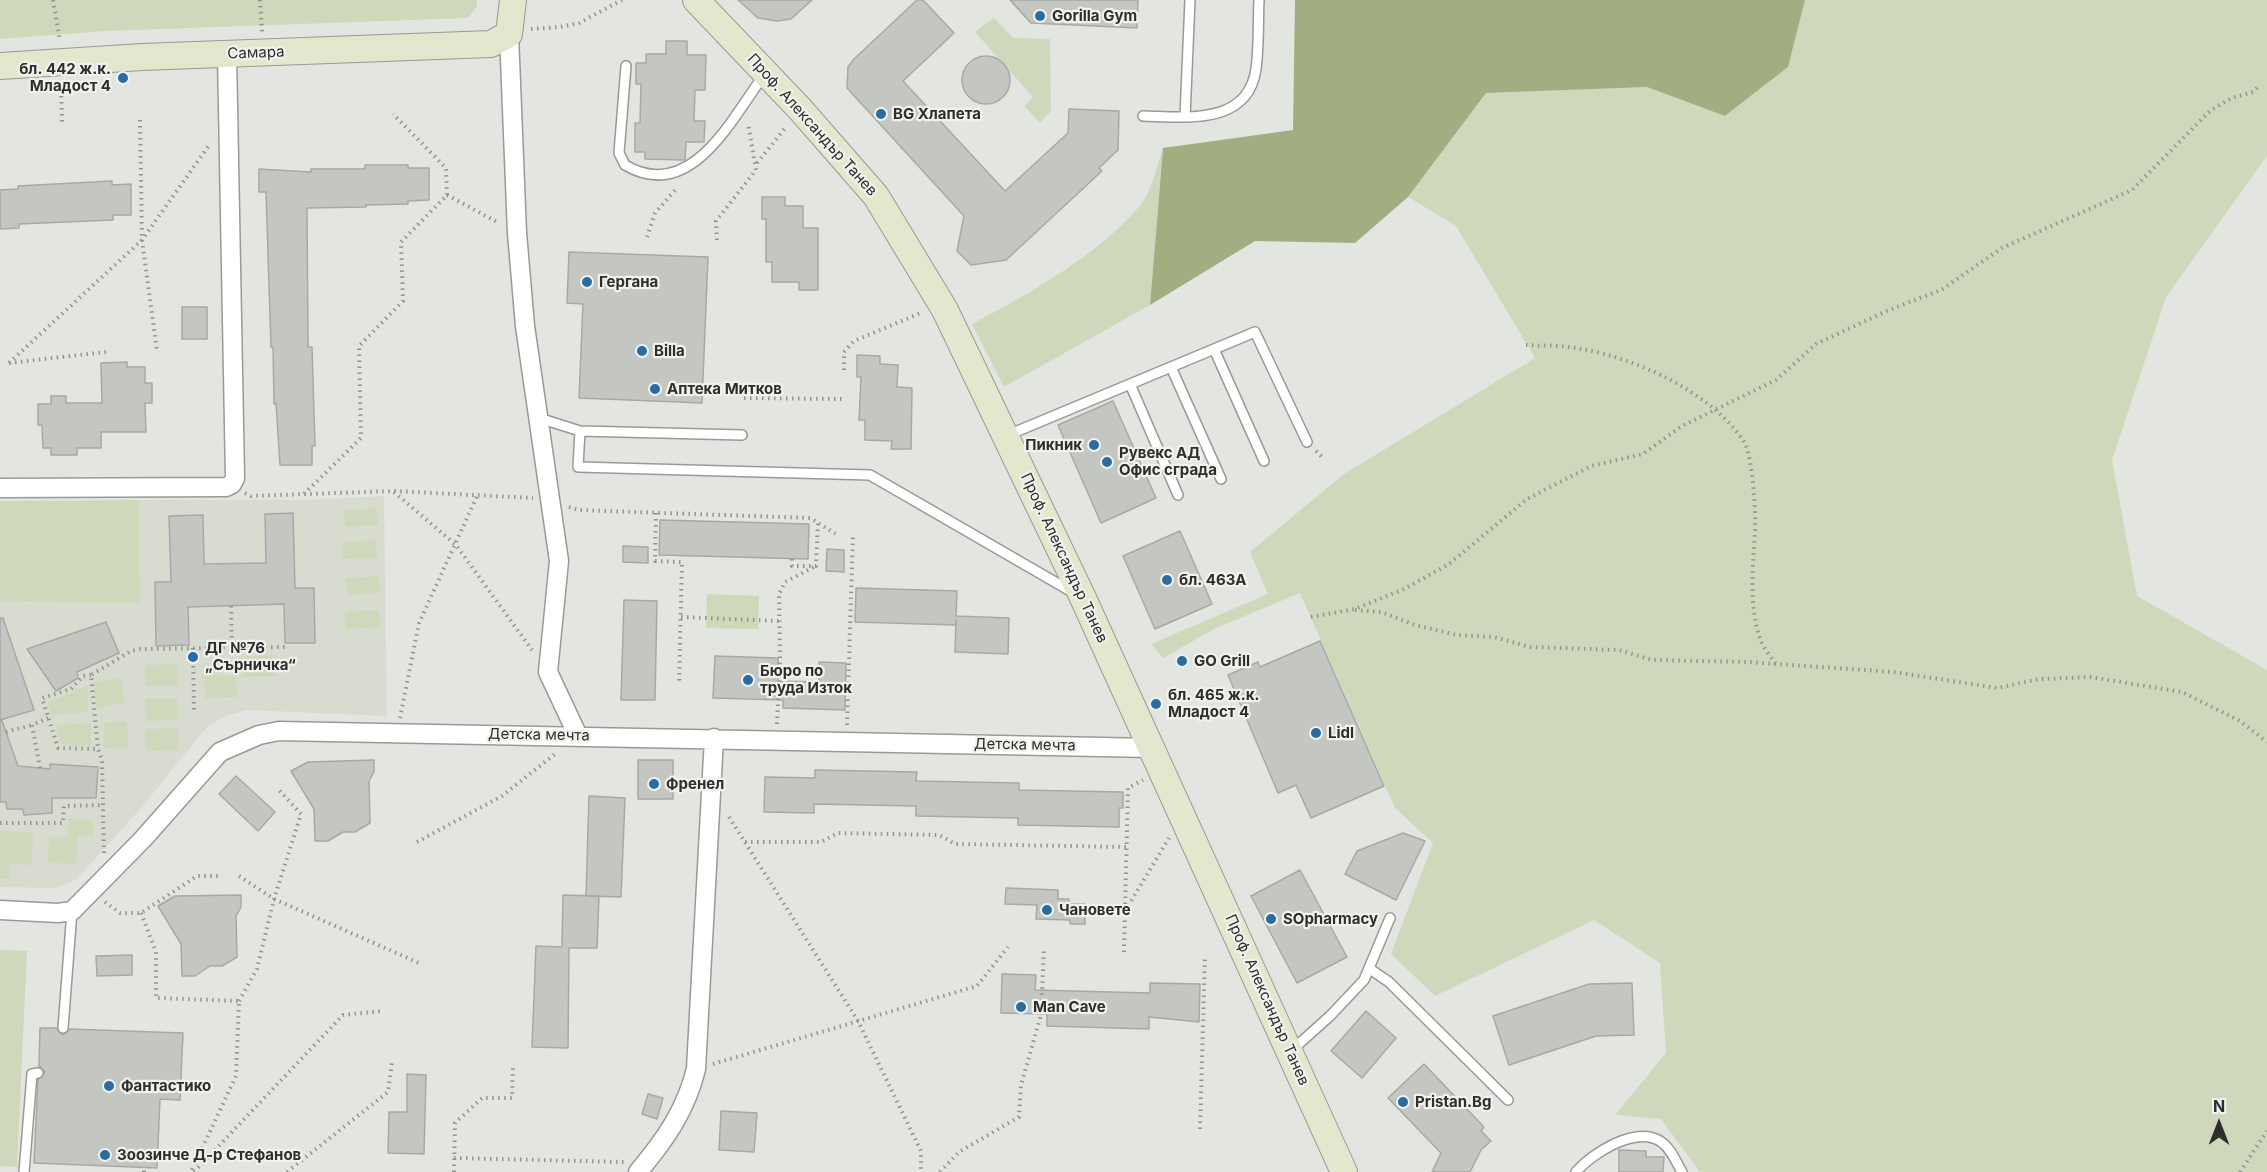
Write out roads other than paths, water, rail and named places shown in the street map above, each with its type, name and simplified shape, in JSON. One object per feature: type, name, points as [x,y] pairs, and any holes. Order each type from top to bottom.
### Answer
[{"type":"street","points":[[513,0],[509,34],[517,233],[536,417],[559,561],[548,672],[578,736]]},
{"type":"street","name":"Проф. Александър Танев","points":[[696,0],[800,109],[876,196],[943,307],[1083,598],[1344,1172]]},
{"type":"street","name":"Самара","points":[[0,66],[227,54],[478,46],[491,45],[509,34]]},
{"type":"street","points":[[0,488],[226,487],[232,484],[235,478],[227,54]]},
{"type":"street","name":"Детска мечта","points":[[72,910],[93,892],[220,752],[239,742],[279,731],[846,741],[1157,759]]},
{"type":"street","points":[[642,1167],[675,1125],[690,1092],[696,1069],[714,738]]},
{"type":"street","points":[[0,910],[58,913],[72,910]]},
{"type":"lane","points":[[1185,117],[1190,0]]},
{"type":"lane","points":[[1143,116],[1213,116],[1228,110],[1247,94],[1256,69],[1259,0]]},
{"type":"lane","points":[[626,66],[619,153],[625,165],[643,173],[662,174],[682,170],[704,156],[765,73]]},
{"type":"lane","points":[[1006,436],[1255,332],[1307,441]]},
{"type":"lane","points":[[1214,349],[1264,460]]},
{"type":"lane","points":[[1171,367],[1221,479]]},
{"type":"lane","points":[[1130,384],[1178,495]]},
{"type":"lane","points":[[536,417],[580,431],[742,435]]},
{"type":"lane","points":[[580,431],[578,467],[870,475],[1083,598]]},
{"type":"lane","points":[[63,1029],[72,910]]},
{"type":"lane","points":[[1290,1052],[1330,1016],[1370,969],[1390,918]]},
{"type":"lane","points":[[1370,969],[1389,982],[1508,1100]]},
{"type":"lane","points":[[24,1172],[32,1074],[38,1073]]},
{"type":"lane","points":[[1576,1172],[1606,1148],[1629,1138],[1659,1140],[1668,1149],[1682,1172]]},
{"type":"place","name":"Gorilla Gym","points":[[1040,16]]},
{"type":"place","name":"бл. 442 ж.к. Младост 4","points":[[123,78]]},
{"type":"place","name":"BG Хлапета","points":[[881,114]]},
{"type":"place","name":"Гергана","points":[[587,282]]},
{"type":"place","name":"Billa","points":[[642,351]]},
{"type":"place","name":"Аптека Митков","points":[[655,389]]},
{"type":"place","name":"Пикник","points":[[1094,445]]},
{"type":"place","name":"Рувекс АД Офис сграда","points":[[1107,462]]},
{"type":"place","name":"бл. 463А","points":[[1167,580]]},
{"type":"place","name":"ДГ №76 „Сърничка“","points":[[193,657]]},
{"type":"place","name":"GO Grill","points":[[1182,661]]},
{"type":"place","name":"Бюро по труда Изток","points":[[748,680]]},
{"type":"place","name":"бл. 465 ж.к. Младост 4","points":[[1156,704]]},
{"type":"place","name":"Lidl","points":[[1316,733]]},
{"type":"place","name":"Френел","points":[[654,784]]},
{"type":"place","name":"Чановете","points":[[1047,910]]},
{"type":"place","name":"SOpharmacy","points":[[1271,919]]},
{"type":"place","name":"Man Cave","points":[[1021,1007]]},
{"type":"place","name":"Фантастико","points":[[109,1086]]},
{"type":"place","name":"Pristan.Bg","points":[[1403,1102]]},
{"type":"place","name":"Зоозинче Д-р Стефанов","points":[[105,1155]]}]
